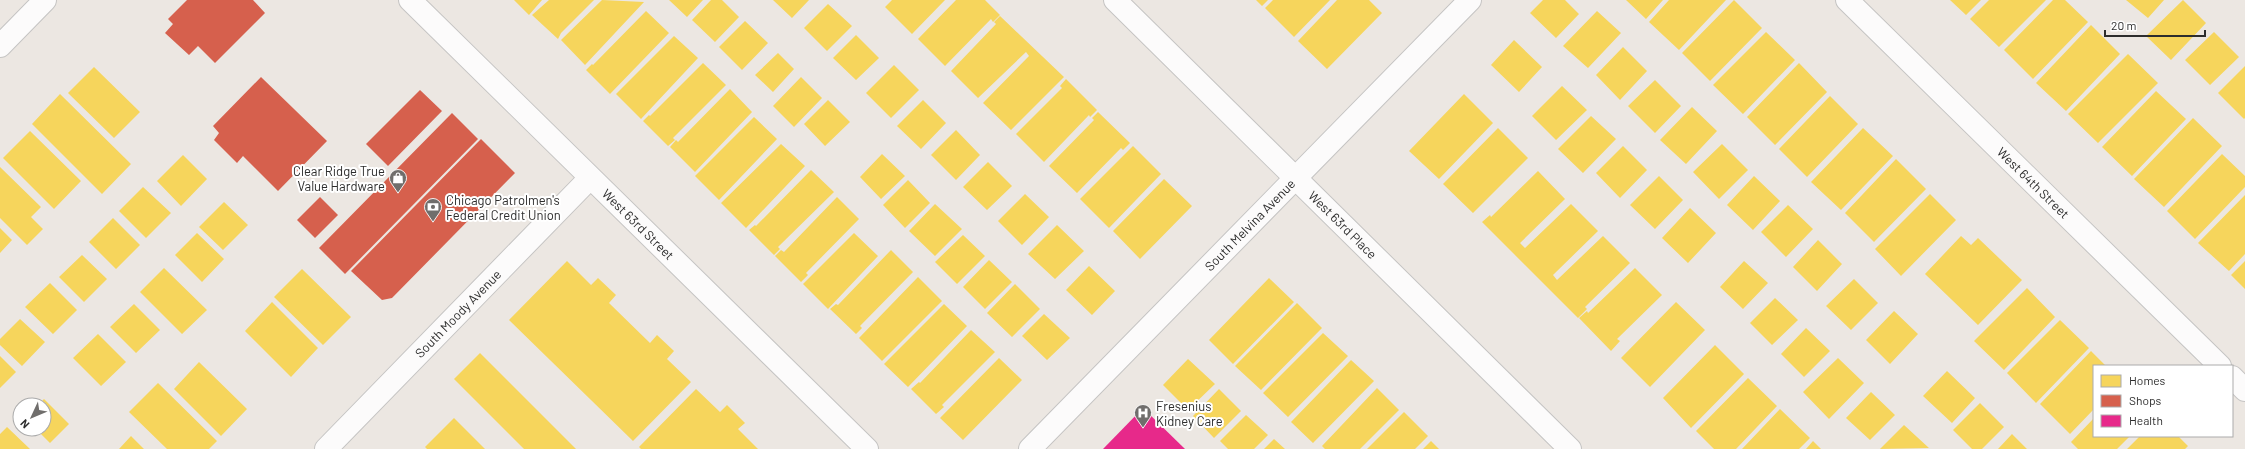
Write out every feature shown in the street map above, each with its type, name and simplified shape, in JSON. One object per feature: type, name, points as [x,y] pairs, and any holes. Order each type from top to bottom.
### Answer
[{"type":"street","points":[[0,46],[45,0]]},
{"type":"street","name":"West 63rd Street","points":[[410,0],[867,449]]},
{"type":"street","name":"West 63rd Place","points":[[1115,0],[1570,449]]},
{"type":"street","name":"South Melvina Avenue","points":[[1030,449],[1470,0]]},
{"type":"street","name":"West 64th Street","points":[[1847,0],[2219,365]]},
{"type":"street","name":"South Moody Avenue","points":[[326,449],[590,178]]},
{"type":"street","points":[[2233,378],[2245,390]]},
{"type":"building: Homes","points":[[514,0],[542,0],[529,15]]},
{"type":"building: Homes","points":[[549,0],[594,0],[561,33],[558,39],[532,15]]},
{"type":"building: Homes","points":[[602,0],[644,2],[585,65],[561,40]]},
{"type":"building: Homes","points":[[669,0],[703,0],[687,17]]},
{"type":"building: Homes","points":[[711,0],[722,0],[739,17],[715,42],[692,20]]},
{"type":"building: Homes","points":[[773,0],[809,0],[792,18]]},
{"type":"building: Homes","points":[[892,0],[945,0],[912,34],[885,7]]},
{"type":"building: Homes","points":[[956,0],[985,0],[1000,15],[993,22],[991,19],[945,66],[918,39]]},
{"type":"building: Homes","points":[[1256,0],[1268,0],[1262,6]]},
{"type":"building: Homes","points":[[1273,0],[1330,0],[1294,37],[1265,8]]},
{"type":"building: Homes","points":[[1337,0],[1369,0],[1382,13],[1327,69],[1298,41]]},
{"type":"building: Homes","points":[[1543,0],[1565,0],[1579,14],[1556,38],[1530,13]]},
{"type":"building: Homes","points":[[1626,0],[1663,0],[1646,19]]},
{"type":"building: Homes","points":[[1669,0],[1726,0],[1679,50],[1649,22]]},
{"type":"building: Homes","points":[[1734,0],[1762,28],[1710,81],[1682,53]]},
{"type":"building: Homes","points":[[1950,0],[1981,0],[1966,15]]},
{"type":"building: Homes","points":[[1989,0],[2046,0],[1999,47],[1970,19]]},
{"type":"building: Homes","points":[[2053,0],[2065,0],[2088,22],[2033,79],[2004,50]]},
{"type":"building: Homes","points":[[2126,0],[2164,0],[2148,18]]},
{"type":"building: Homes","points":[[2183,0],[2206,23],[2171,60],[2146,36]]},
{"type":"building: Homes","points":[[828,4],[852,26],[827,51],[804,28]]},
{"type":"building: Homes","points":[[646,11],[669,33],[610,94],[586,70],[592,64],[593,65]]},
{"type":"building: Homes","points":[[1597,11],[1621,33],[1588,68],[1563,46]]},
{"type":"building: Homes","points":[[1000,16],[1064,77],[1011,130],[983,103],[1029,56],[1026,52],[978,98],[951,71],[996,24],[994,22]]},
{"type":"building: Homes","points":[[745,21],[768,43],[742,70],[719,47]]},
{"type":"building: Homes","points":[[2091,25],[2120,54],[2066,111],[2036,83]]},
{"type":"building: Homes","points":[[1766,32],[1795,60],[1743,114],[1713,85]]},
{"type":"building: Homes","points":[[2214,32],[2239,57],[2210,85],[2185,60]]},
{"type":"building: Homes","points":[[856,35],[879,58],[856,80],[833,58]]},
{"type":"building: Homes","points":[[674,36],[698,58],[641,119],[616,94]]},
{"type":"building: Homes","points":[[1514,40],[1542,67],[1519,92],[1491,65]]},
{"type":"building: Homes","points":[[1623,47],[1647,71],[1620,100],[1596,75]]},
{"type":"building: Homes","points":[[778,53],[794,69],[773,92],[755,75]]},
{"type":"building: Homes","points":[[2128,54],[2158,83],[2098,143],[2068,114]]},
{"type":"building: Homes","points":[[703,63],[726,85],[673,138],[675,140],[668,146],[643,121],[649,115],[650,116]]},
{"type":"building: Homes","points":[[1799,63],[1827,92],[1775,145],[1747,117]]},
{"type":"building: Homes","points":[[894,65],[919,90],[891,118],[866,93]]},
{"type":"building: Homes","points":[[2245,66],[2245,118],[2244,119],[2218,93]]},
{"type":"building: Homes","points":[[94,67],[140,112],[114,138],[68,93]]},
{"type":"building: Homes","points":[[801,77],[822,98],[794,127],[773,106]]},
{"type":"building: Homes","points":[[1066,79],[1097,110],[1090,117],[1089,115],[1044,162],[1016,134],[1062,88],[1060,86]]},
{"type":"building: Homes","points":[[1655,80],[1681,106],[1655,133],[1628,106]]},
{"type":"building: Homes","points":[[1562,86],[1587,110],[1556,140],[1532,116]]},
{"type":"building: Homes","points":[[730,89],[752,112],[695,172],[670,147],[676,140],[678,142]]},
{"type":"building: Homes","points":[[2156,91],[2186,119],[2132,176],[2102,147]]},
{"type":"building: Homes","points":[[60,94],[131,164],[102,194],[32,124]]},
{"type":"building: Homes","points":[[1464,94],[1493,123],[1439,179],[1409,151]]},
{"type":"building: Homes","points":[[1830,96],[1858,124],[1807,177],[1779,149]]},
{"type":"building: Homes","points":[[828,100],[850,122],[825,146],[804,124]]},
{"type":"building: Homes","points":[[923,100],[946,123],[921,149],[897,126]]},
{"type":"building: Homes","points":[[1692,107],[1717,131],[1686,164],[1660,140]]},
{"type":"building: Homes","points":[[1098,112],[1130,143],[1123,150],[1121,148],[1077,193],[1049,166],[1094,120],[1092,118]]},
{"type":"building: Homes","points":[[1591,116],[1616,139],[1583,173],[1558,149]]},
{"type":"building: Homes","points":[[754,117],[777,139],[719,200],[695,176]]},
{"type":"building: Homes","points":[[2193,118],[2222,146],[2164,207],[2134,179]]},
{"type":"building: Homes","points":[[1498,128],[1528,158],[1473,213],[1443,184]]},
{"type":"building: Homes","points":[[1863,128],[1893,156],[1841,210],[1811,182]]},
{"type":"building: Homes","points":[[956,130],[980,155],[956,180],[931,155]]},
{"type":"building: Homes","points":[[30,131],[81,181],[54,209],[3,158]]},
{"type":"building: Homes","points":[[781,144],[805,166],[746,228],[721,203]]},
{"type":"building: Homes","points":[[1722,144],[1748,170],[1719,199],[1693,172]]},
{"type":"building: Homes","points":[[1133,146],[1161,174],[1109,228],[1080,199]]},
{"type":"building: Homes","points":[[1623,146],[1647,170],[1620,198],[1596,173]]},
{"type":"building: Homes","points":[[882,154],[905,176],[881,199],[860,177]]},
{"type":"building: Homes","points":[[2222,154],[2245,176],[2245,187],[2195,239],[2167,211]]},
{"type":"building: Homes","points":[[183,155],[207,179],[181,206],[157,181]]},
{"type":"building: Homes","points":[[1896,159],[1926,189],[1874,242],[1845,213]]},
{"type":"building: Homes","points":[[988,162],[1012,186],[987,210],[963,187]]},
{"type":"building: Homes","points":[[0,167],[41,207],[31,217],[43,229],[27,245],[0,218]]},
{"type":"building: Homes","points":[[811,170],[834,192],[778,247],[780,249],[774,255],[749,230],[755,225],[756,226]]},
{"type":"building: Homes","points":[[1538,171],[1565,199],[1520,243],[1525,248],[1571,204],[1598,231],[1553,275],[1557,280],[1603,236],[1630,263],[1585,307],[1587,309],[1578,318],[1482,222],[1490,215],[1491,217]]},
{"type":"building: Homes","points":[[1659,176],[1683,200],[1655,229],[1630,205]]},
{"type":"building: Homes","points":[[1754,176],[1780,201],[1753,230],[1727,205]]},
{"type":"building: Homes","points":[[1164,179],[1192,206],[1140,259],[1113,231]]},
{"type":"building: Homes","points":[[908,180],[930,203],[905,228],[883,205]]},
{"type":"building: Homes","points":[[143,187],[171,213],[146,238],[119,211]]},
{"type":"building: Homes","points":[[1025,194],[1049,217],[1022,245],[998,221]]},
{"type":"building: Homes","points":[[1930,194],[1956,220],[1901,276],[1875,249]]},
{"type":"building: Homes","points":[[2245,195],[2245,254],[2229,271],[2198,243]]},
{"type":"building: Homes","points":[[837,197],[859,219],[806,273],[808,275],[801,282],[775,256],[781,250],[784,252]]},
{"type":"building: Homes","points":[[224,202],[248,225],[223,250],[199,227]]},
{"type":"building: Homes","points":[[935,204],[962,229],[935,256],[909,231]]},
{"type":"building: Homes","points":[[1788,205],[1813,229],[1786,257],[1761,232]]},
{"type":"building: Homes","points":[[1690,208],[1716,233],[1688,263],[1662,238]]},
{"type":"building: Homes","points":[[113,218],[140,245],[116,269],[89,242]]},
{"type":"building: Homes","points":[[1057,225],[1084,251],[1055,279],[1028,254]]},
{"type":"building: Homes","points":[[0,228],[12,240],[0,253]]},
{"type":"building: Homes","points":[[197,233],[224,259],[202,282],[175,255]]},
{"type":"building: Homes","points":[[854,233],[878,256],[828,309],[803,284]]},
{"type":"building: Homes","points":[[963,235],[985,256],[957,284],[935,262]]},
{"type":"building: Homes","points":[[1961,236],[1971,245],[1978,238],[2022,280],[1978,325],[1925,274]]},
{"type":"building: Homes","points":[[1818,240],[1842,264],[1817,291],[1793,267]]},
{"type":"building: Homes","points":[[891,250],[913,272],[860,326],[862,328],[856,334],[830,309],[836,304],[838,305]]},
{"type":"building: Homes","points":[[82,255],[107,279],[84,302],[59,277]]},
{"type":"building: Homes","points":[[989,260],[1012,282],[985,309],[963,287]]},
{"type":"building: Homes","points":[[567,261],[591,285],[598,278],[616,295],[609,303],[650,343],[657,335],[674,351],[667,359],[691,382],[633,441],[509,320]]},
{"type":"building: Homes","points":[[1744,261],[1768,283],[1743,309],[1720,287]]},
{"type":"building: Homes","points":[[2245,261],[2245,289],[2231,275]]},
{"type":"building: Homes","points":[[1089,266],[1115,291],[1092,315],[1066,290]]},
{"type":"building: Homes","points":[[164,268],[207,310],[182,334],[140,292]]},
{"type":"building: Homes","points":[[1635,268],[1662,295],[1617,339],[1620,341],[1611,351],[1579,318],[1587,311],[1588,313]]},
{"type":"building: Homes","points":[[302,269],[351,317],[323,345],[274,297]]},
{"type":"building: Homes","points":[[918,277],[942,301],[882,361],[859,338]]},
{"type":"building: Homes","points":[[1269,278],[1294,302],[1233,364],[1209,340]]},
{"type":"building: Homes","points":[[1854,279],[1878,303],[1851,330],[1826,306]]},
{"type":"building: Homes","points":[[50,283],[77,310],[53,334],[25,307]]},
{"type":"building: Homes","points":[[1015,284],[1040,309],[1012,337],[987,313]]},
{"type":"building: Homes","points":[[2027,288],[2055,317],[2004,370],[1974,341]]},
{"type":"building: Homes","points":[[1775,298],[1798,320],[1772,345],[1750,323]]},
{"type":"building: Homes","points":[[272,302],[318,348],[291,377],[245,331]]},
{"type":"building: Homes","points":[[1676,302],[1705,330],[1650,387],[1621,358]]},
{"type":"building: Homes","points":[[1297,303],[1322,328],[1261,390],[1235,366]]},
{"type":"building: Homes","points":[[134,304],[160,330],[136,353],[110,327]]},
{"type":"building: Homes","points":[[944,304],[967,326],[908,387],[884,364]]},
{"type":"building: Homes","points":[[1894,311],[1918,334],[1890,364],[1866,340]]},
{"type":"building: Homes","points":[[1044,314],[1070,338],[1047,360],[1022,336]]},
{"type":"building: Homes","points":[[20,319],[45,342],[22,366],[0,345],[0,339]]},
{"type":"building: Homes","points":[[2060,320],[2089,348],[2036,403],[2007,373]]},
{"type":"building: Homes","points":[[1806,328],[1830,351],[1804,377],[1781,354]]},
{"type":"building: Homes","points":[[971,330],[995,352],[942,405],[944,407],[936,414],[911,389],[919,382],[920,383]]},
{"type":"building: Homes","points":[[1323,333],[1348,356],[1288,417],[1263,393]]},
{"type":"building: Homes","points":[[98,334],[126,362],[101,386],[73,358]]},
{"type":"building: Homes","points":[[1715,345],[1744,374],[1691,428],[1663,398]]},
{"type":"building: Homes","points":[[2091,351],[2105,365],[2093,365],[2093,410],[2070,434],[2040,404]]},
{"type":"building: Homes","points":[[480,353],[576,449],[524,449],[454,379]]},
{"type":"building: Homes","points":[[0,356],[16,372],[0,388]]},
{"type":"building: Homes","points":[[999,358],[1022,380],[963,440],[940,418]]},
{"type":"building: Homes","points":[[1838,358],[1864,383],[1829,419],[1803,392]]},
{"type":"building: Homes","points":[[1188,359],[1215,384],[1188,410],[1163,385]]},
{"type":"building: Homes","points":[[1351,360],[1374,381],[1313,443],[1291,422]]},
{"type":"building: Homes","points":[[199,362],[247,409],[221,436],[174,389]]},
{"type":"building: Homes","points":[[1947,371],[1975,398],[1952,423],[1923,396]]},
{"type":"building: Homes","points":[[1748,378],[1777,406],[1736,449],[1714,449],[1696,431]]},
{"type":"building: Homes","points":[[158,383],[217,441],[209,449],[167,449],[129,412]]},
{"type":"building: Homes","points":[[1377,388],[1399,410],[1360,449],[1325,449],[1322,446]]},
{"type":"building: Homes","points":[[696,389],[720,412],[727,405],[745,423],[738,429],[758,449],[641,449],[639,447]]},
{"type":"building: Homes","points":[[1219,389],[1241,411],[1214,438],[1193,416]]},
{"type":"building: Homes","points":[[1871,392],[1895,415],[1870,440],[1846,418]]},
{"type":"building: Homes","points":[[1980,403],[2004,427],[1982,449],[1972,449],[1953,430]]},
{"type":"building: Homes","points":[[52,407],[69,424],[50,443],[44,437],[52,437]]},
{"type":"building: Homes","points":[[1780,409],[1810,438],[1799,449],[1742,449]]},
{"type":"building: Homes","points":[[1404,412],[1428,436],[1415,449],[1367,449]]},
{"type":"building: Homes","points":[[1246,415],[1268,435],[1254,449],[1228,449],[1220,441]]},
{"type":"building: Homes","points":[[454,418],[485,449],[427,449],[425,447]]},
{"type":"building: Homes","points":[[2093,419],[2093,437],[2129,437],[2117,449],[2078,449],[2071,442]]},
{"type":"building: Homes","points":[[1904,425],[1929,448],[1880,449]]},
{"type":"building: Homes","points":[[7,427],[12,432],[12,437],[17,437],[30,449],[0,449],[0,434]]},
{"type":"building: Homes","points":[[2012,434],[2027,449],[1998,449]]},
{"type":"building: Homes","points":[[131,436],[144,449],[119,449]]},
{"type":"building: Homes","points":[[2139,437],[2179,437],[2188,446],[2185,449],[2127,449]]},
{"type":"building: Homes","points":[[1274,439],[1285,449],[1264,449]]},
{"type":"building: Homes","points":[[1431,441],[1439,449],[1423,449]]},
{"type":"building: Homes","points":[[1813,441],[1821,449],[1806,449]]},
{"type":"building: Shops","points":[[187,0],[253,0],[265,13],[215,63],[198,46],[189,55],[165,33],[173,24],[168,19]]},
{"type":"building: Shops","points":[[261,77],[327,141],[278,191],[243,156],[237,163],[214,140],[219,133],[213,126]]},
{"type":"building: Shops","points":[[420,90],[442,111],[388,166],[366,144]]},
{"type":"building: Shops","name":"Clear Ridge True Value Hardware","points":[[452,113],[478,139],[345,274],[319,248]]},
{"type":"building: Shops","name":"Chicago Patrolmen's Federal Credit Union","points":[[481,139],[515,173],[392,298],[382,300],[351,271]]},
{"type":"building: Shops","points":[[320,197],[338,215],[315,238],[297,220]]},
{"type":"building: Health","name":"Fresenius Kidney Care","points":[[1143,408],[1185,449],[1103,449]]},
{"type":"place","name":"Clear Ridge True Value Hardware","points":[[398,193]]},
{"type":"place","name":"Chicago Patrolmen's Federal Credit Union","points":[[433,222]]},
{"type":"place","name":"Fresenius Kidney Care","points":[[1143,428]]}]
